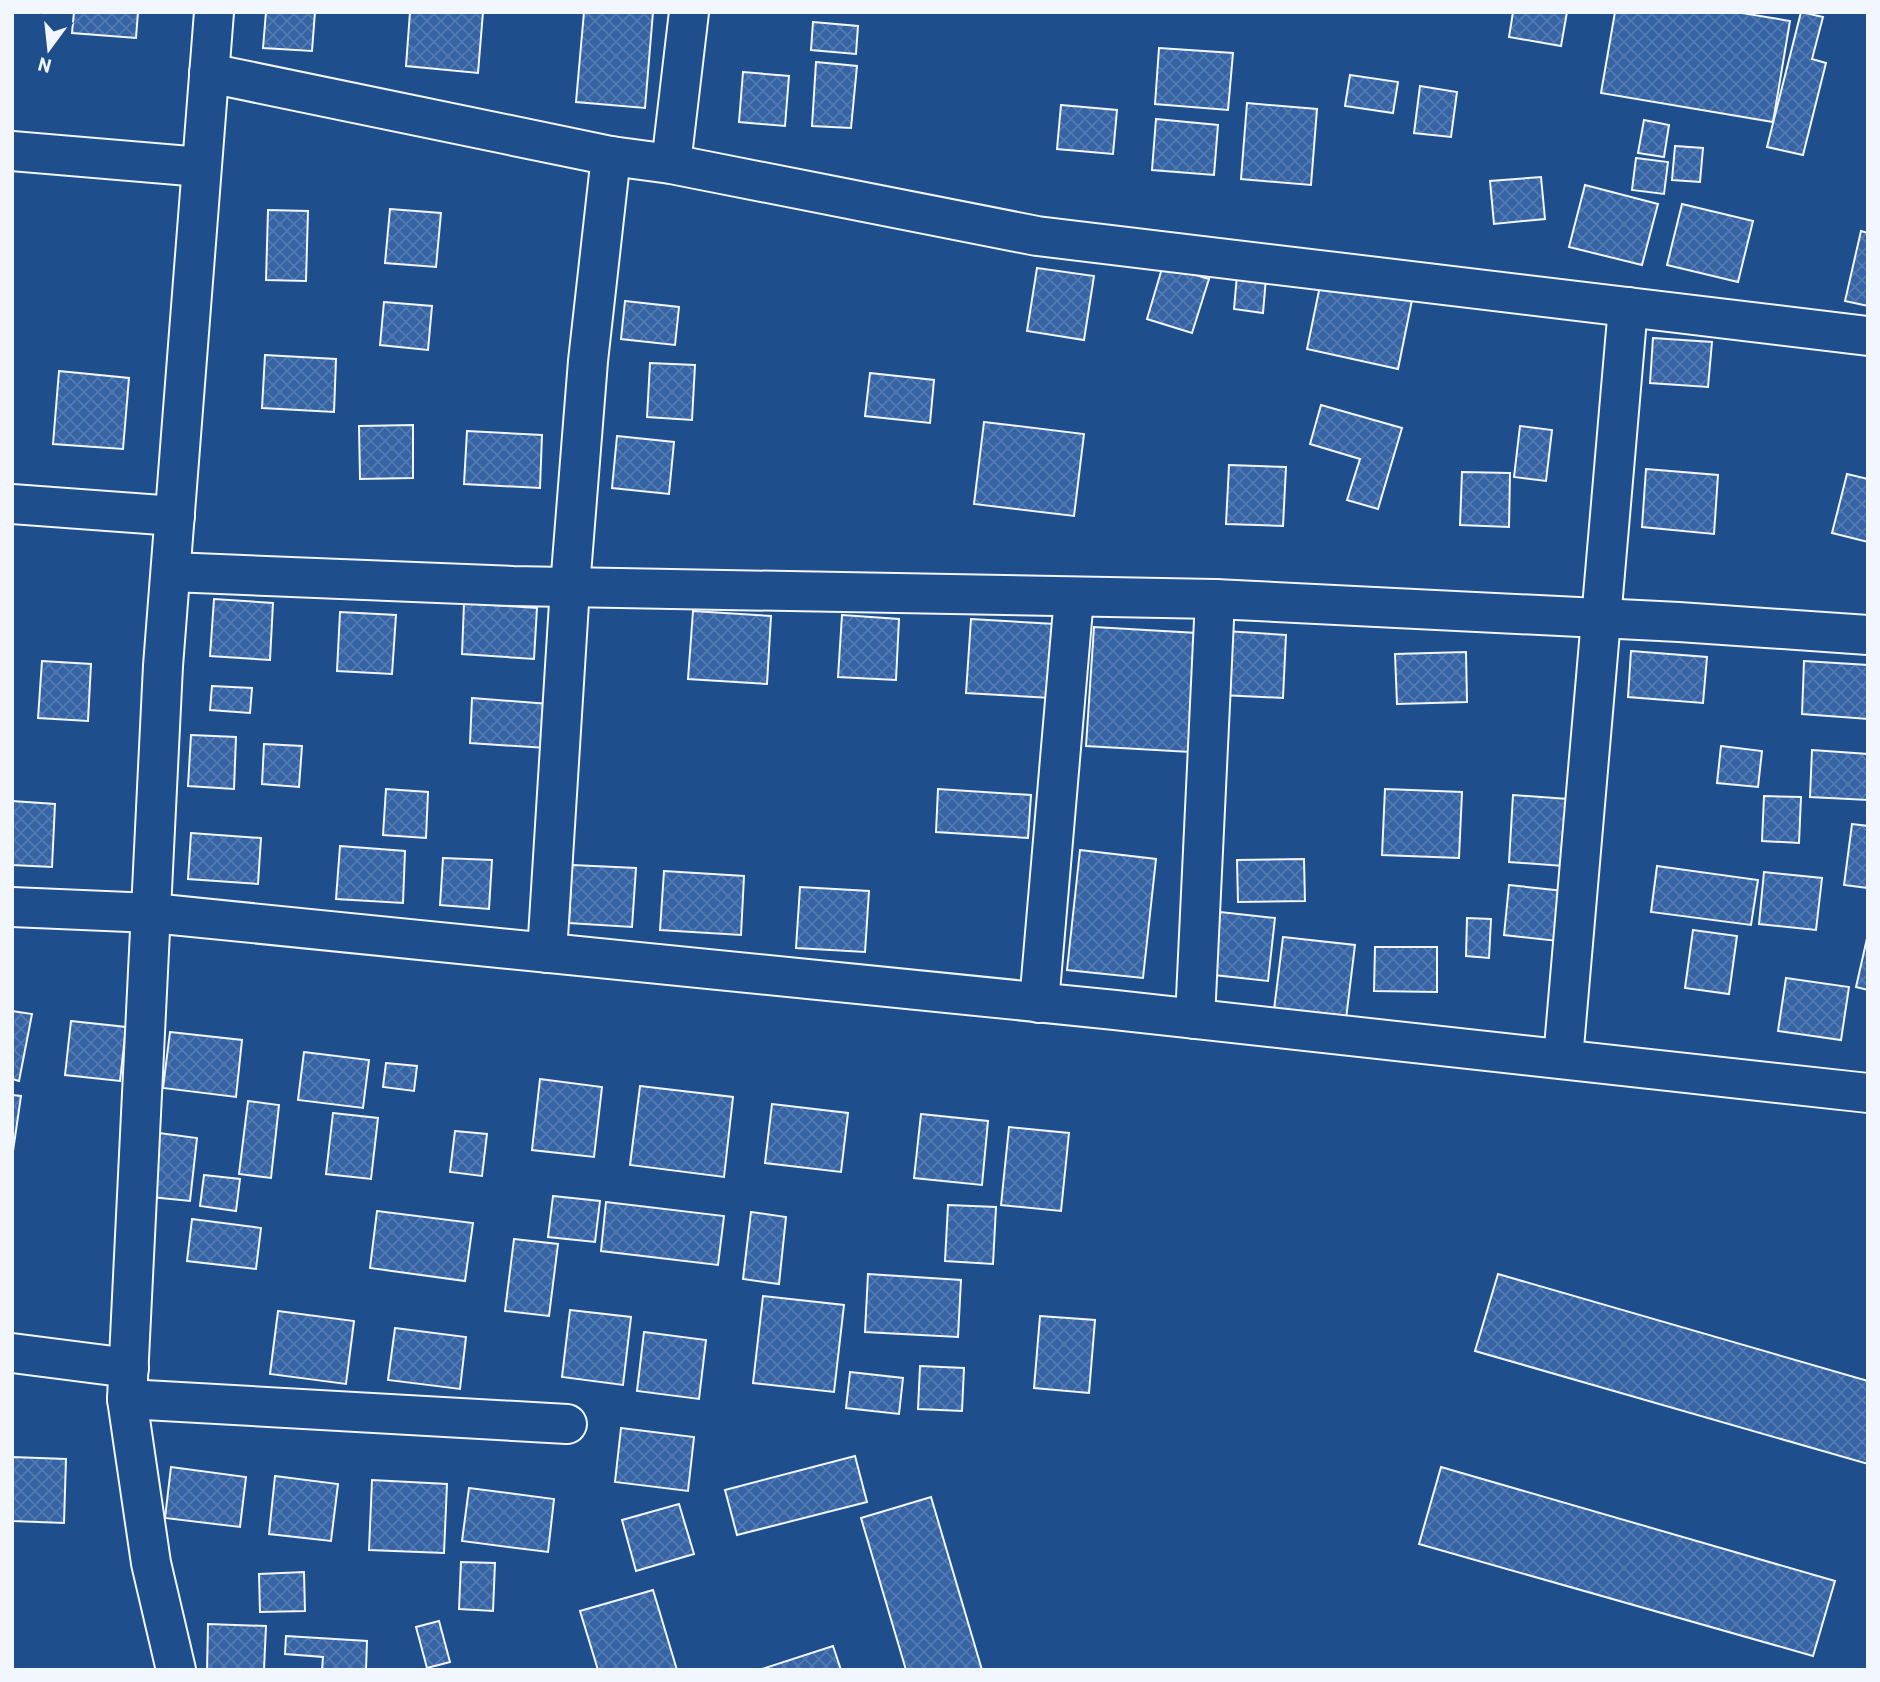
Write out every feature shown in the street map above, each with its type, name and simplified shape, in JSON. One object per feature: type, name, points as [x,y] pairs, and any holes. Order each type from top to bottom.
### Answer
[{"type":"street","points":[[176,1670],[151,1563],[128,1384],[163,666],[214,12]]},
{"type":"street","points":[[671,164],[689,12]]},
{"type":"street","points":[[209,73],[611,156],[671,164],[1037,236],[1868,336]]},
{"type":"street","points":[[12,151],[201,167]]},
{"type":"street","points":[[547,953],[570,587],[588,361],[611,156]]},
{"type":"street","points":[[1563,1059],[1628,307]]},
{"type":"street","points":[[12,504],[175,516]]},
{"type":"street","points":[[171,572],[570,587],[1215,599],[1602,618],[1868,635]]},
{"type":"street","points":[[1039,1003],[1074,597]]},
{"type":"street","points":[[1195,1019],[1215,599]]},
{"type":"street","points":[[12,907],[152,913],[1195,1019],[1868,1093]]},
{"type":"street","points":[[12,1353],[128,1384],[568,1424]]},
{"type":"building","points":[[74,12],[138,12],[136,38],[72,33]]},
{"type":"building","points":[[266,12],[315,12],[312,51],[263,48]]},
{"type":"building","points":[[410,12],[483,12],[478,73],[406,66]]},
{"type":"building","points":[[584,12],[653,12],[645,108],[576,102]]},
{"type":"building","points":[[1513,12],[1567,12],[1561,46],[1509,37]]},
{"type":"building","points":[[1615,12],[1736,12],[1790,21],[1773,122],[1601,93]]},
{"type":"building","points":[[1801,12],[1823,17],[1812,59],[1826,63],[1803,155],[1767,147]]},
{"type":"building","points":[[813,22],[858,26],[856,54],[811,50]]},
{"type":"building","points":[[1159,48],[1233,53],[1228,110],[1155,104]]},
{"type":"building","points":[[816,62],[857,66],[851,128],[812,126]]},
{"type":"building","points":[[743,72],[789,76],[785,126],[739,122]]},
{"type":"building","points":[[1350,75],[1398,82],[1393,113],[1345,106]]},
{"type":"building","points":[[1420,86],[1457,92],[1451,137],[1414,133]]},
{"type":"building","points":[[1247,103],[1317,109],[1311,185],[1241,179]]},
{"type":"building","points":[[1061,105],[1117,110],[1113,154],[1057,149]]},
{"type":"building","points":[[1156,119],[1218,125],[1214,175],[1152,170]]},
{"type":"building","points":[[1644,120],[1669,125],[1664,157],[1638,153]]},
{"type":"building","points":[[1675,146],[1703,148],[1700,182],[1672,180]]},
{"type":"building","points":[[1636,158],[1668,162],[1664,194],[1632,190]]},
{"type":"building","points":[[1541,177],[1545,219],[1494,224],[1490,181]]},
{"type":"building","points":[[1585,185],[1658,204],[1642,265],[1569,247]]},
{"type":"building","points":[[1682,204],[1753,221],[1738,282],[1667,265]]},
{"type":"building","points":[[390,209],[441,213],[436,267],[385,263]]},
{"type":"building","points":[[268,210],[308,211],[306,281],[266,280]]},
{"type":"building","points":[[1861,231],[1868,233],[1868,306],[1845,301]]},
{"type":"building","points":[[1163,265],[1209,279],[1192,333],[1147,319]]},
{"type":"building","points":[[1037,268],[1094,276],[1084,340],[1027,331]]},
{"type":"building","points":[[1237,275],[1266,278],[1263,313],[1234,309]]},
{"type":"building","points":[[1321,281],[1412,300],[1398,369],[1307,349]]},
{"type":"building","points":[[625,301],[679,307],[675,345],[621,339]]},
{"type":"building","points":[[384,302],[432,306],[428,350],[380,345]]},
{"type":"building","points":[[1653,338],[1712,342],[1708,387],[1650,383]]},
{"type":"building","points":[[265,355],[336,359],[334,412],[262,408]]},
{"type":"building","points":[[650,363],[695,365],[692,420],[647,417]]},
{"type":"building","points":[[59,371],[129,378],[123,449],[53,444]]},
{"type":"building","points":[[870,373],[934,380],[930,423],[865,416]]},
{"type":"building","points":[[1321,405],[1402,428],[1378,509],[1347,500],[1360,459],[1310,444]]},
{"type":"building","points":[[984,422],[1084,434],[1074,516],[974,504]]},
{"type":"building","points":[[413,425],[413,478],[360,479],[359,426]]},
{"type":"building","points":[[1520,426],[1552,430],[1546,481],[1514,477]]},
{"type":"building","points":[[467,431],[542,435],[540,488],[464,484]]},
{"type":"building","points":[[617,436],[674,442],[669,494],[612,488]]},
{"type":"building","points":[[1229,465],[1286,467],[1283,526],[1226,524]]},
{"type":"building","points":[[1646,469],[1718,475],[1714,534],[1642,527]]},
{"type":"building","points":[[1462,472],[1510,473],[1509,527],[1460,525]]},
{"type":"building","points":[[1847,474],[1868,479],[1868,542],[1832,533]]},
{"type":"building","points":[[214,599],[273,603],[270,660],[210,656]]},
{"type":"building","points":[[464,603],[537,608],[534,659],[462,654]]},
{"type":"building","points":[[693,611],[771,616],[767,684],[688,679]]},
{"type":"building","points":[[340,612],[396,615],[392,674],[337,671]]},
{"type":"building","points":[[842,615],[899,619],[896,680],[838,677]]},
{"type":"building","points":[[971,619],[1055,624],[1051,698],[966,693]]},
{"type":"building","points":[[1094,627],[1197,633],[1190,752],[1086,746]]},
{"type":"building","points":[[1225,631],[1286,635],[1283,698],[1221,695]]},
{"type":"building","points":[[1631,651],[1707,657],[1703,703],[1628,697]]},
{"type":"building","points":[[1466,652],[1467,702],[1397,704],[1395,654]]},
{"type":"building","points":[[42,661],[91,664],[88,721],[38,718]]},
{"type":"building","points":[[1804,661],[1868,665],[1868,719],[1802,714]]},
{"type":"building","points":[[212,686],[252,688],[250,713],[210,710]]},
{"type":"building","points":[[472,698],[549,704],[546,748],[470,743]]},
{"type":"building","points":[[191,735],[236,737],[234,789],[188,786]]},
{"type":"building","points":[[264,744],[302,746],[299,787],[262,784]]},
{"type":"building","points":[[1721,746],[1762,751],[1758,787],[1717,783]]},
{"type":"building","points":[[1812,750],[1868,754],[1868,800],[1810,797]]},
{"type":"building","points":[[386,789],[428,792],[426,838],[383,835]]},
{"type":"building","points":[[938,789],[1031,795],[1028,838],[936,832]]},
{"type":"building","points":[[1385,789],[1462,792],[1459,858],[1382,855]]},
{"type":"building","points":[[1513,795],[1568,799],[1563,866],[1509,862]]},
{"type":"building","points":[[1764,796],[1801,797],[1799,843],[1762,841]]},
{"type":"building","points":[[12,801],[55,804],[52,867],[12,865]]},
{"type":"building","points":[[1852,824],[1868,826],[1868,888],[1844,885]]},
{"type":"building","points":[[191,833],[261,838],[258,884],[188,879]]},
{"type":"building","points":[[340,846],[405,851],[403,903],[336,899]]},
{"type":"building","points":[[1080,850],[1156,859],[1143,978],[1067,970]]},
{"type":"building","points":[[443,858],[492,860],[489,909],[440,905]]},
{"type":"building","points":[[1304,859],[1305,901],[1238,902],[1237,860]]},
{"type":"building","points":[[572,865],[636,868],[632,927],[569,923]]},
{"type":"building","points":[[1657,866],[1758,880],[1751,925],[1651,912]]},
{"type":"building","points":[[664,871],[744,876],[741,935],[660,930]]},
{"type":"building","points":[[1764,872],[1822,878],[1816,930],[1759,924]]},
{"type":"building","points":[[1509,885],[1564,891],[1558,941],[1504,935]]},
{"type":"building","points":[[800,887],[869,891],[865,952],[796,948]]},
{"type":"building","points":[[1220,912],[1275,918],[1268,981],[1214,975]]},
{"type":"building","points":[[1467,918],[1491,919],[1489,958],[1466,956]]},
{"type":"building","points":[[1693,930],[1737,936],[1729,994],[1685,988]]},
{"type":"building","points":[[1868,934],[1868,990],[1856,987]]},
{"type":"building","points":[[1283,937],[1355,945],[1346,1019],[1274,1010]]},
{"type":"building","points":[[1375,947],[1437,947],[1437,992],[1374,991]]},
{"type":"building","points":[[1786,978],[1849,987],[1841,1040],[1778,1031]]},
{"type":"building","points":[[12,1011],[32,1014],[19,1081],[12,1079]]},
{"type":"building","points":[[71,1021],[126,1027],[120,1081],[65,1075]]},
{"type":"building","points":[[170,1032],[242,1040],[236,1097],[163,1088]]},
{"type":"building","points":[[304,1052],[369,1060],[363,1108],[298,1100]]},
{"type":"building","points":[[386,1063],[417,1066],[414,1091],[383,1087]]},
{"type":"building","points":[[540,1079],[602,1087],[594,1157],[532,1150]]},
{"type":"building","points":[[640,1086],[733,1097],[724,1177],[630,1165]]},
{"type":"building","points":[[12,1095],[21,1096],[12,1158]]},
{"type":"building","points":[[248,1101],[279,1105],[271,1178],[239,1174]]},
{"type":"building","points":[[772,1104],[848,1113],[841,1172],[765,1163]]},
{"type":"building","points":[[333,1113],[378,1118],[371,1179],[326,1174]]},
{"type":"building","points":[[921,1114],[988,1121],[982,1185],[914,1178]]},
{"type":"building","points":[[1009,1127],[1069,1133],[1061,1211],[1001,1205]]},
{"type":"building","points":[[455,1131],[487,1134],[482,1176],[450,1172]]},
{"type":"building","points":[[159,1133],[197,1138],[190,1201],[151,1197]]},
{"type":"building","points":[[204,1175],[240,1179],[236,1211],[200,1206]]},
{"type":"building","points":[[553,1196],[600,1201],[595,1242],[548,1237]]},
{"type":"building","points":[[606,1202],[724,1216],[718,1265],[601,1251]]},
{"type":"building","points":[[948,1205],[996,1207],[993,1264],[945,1261]]},
{"type":"building","points":[[377,1211],[473,1223],[465,1281],[370,1268]]},
{"type":"building","points":[[751,1212],[786,1217],[779,1284],[743,1279]]},
{"type":"building","points":[[192,1219],[261,1228],[256,1269],[187,1261]]},
{"type":"building","points":[[514,1239],[558,1244],[549,1316],[505,1311]]},
{"type":"building","points":[[868,1274],[961,1280],[958,1337],[865,1332]]},
{"type":"building","points":[[1498,1274],[1868,1381],[1868,1464],[1475,1351]]},
{"type":"building","points":[[763,1296],[844,1305],[834,1392],[753,1383]]},
{"type":"building","points":[[570,1310],[631,1317],[623,1385],[562,1377]]},
{"type":"building","points":[[278,1311],[354,1321],[346,1384],[270,1374]]},
{"type":"building","points":[[1040,1316],[1095,1320],[1089,1393],[1034,1388]]},
{"type":"building","points":[[395,1328],[466,1337],[460,1389],[388,1380]]},
{"type":"building","points":[[644,1332],[706,1340],[699,1399],[637,1391]]},
{"type":"building","points":[[920,1366],[964,1368],[962,1411],[918,1409]]},
{"type":"building","points":[[850,1372],[903,1378],[899,1414],[846,1408]]},
{"type":"building","points":[[621,1428],[694,1437],[688,1491],[615,1482]]},
{"type":"building","points":[[855,1456],[867,1502],[737,1535],[725,1490]]},
{"type":"building","points":[[12,1457],[66,1459],[64,1523],[12,1521]]},
{"type":"building","points":[[171,1467],[246,1477],[240,1527],[165,1518]]},
{"type":"building","points":[[1441,1467],[1835,1581],[1813,1656],[1419,1544]]},
{"type":"building","points":[[275,1476],[338,1484],[331,1541],[269,1534]]},
{"type":"building","points":[[372,1480],[447,1484],[444,1553],[369,1550]]},
{"type":"building","points":[[469,1488],[554,1499],[548,1552],[462,1541]]},
{"type":"building","points":[[931,1497],[982,1670],[906,1670],[861,1518]]},
{"type":"building","points":[[679,1504],[694,1554],[636,1571],[622,1520]]},
{"type":"building","points":[[461,1562],[495,1563],[493,1611],[459,1609]]},
{"type":"building","points":[[304,1572],[305,1611],[260,1612],[259,1574]]},
{"type":"building","points":[[653,1590],[677,1670],[598,1670],[580,1611]]},
{"type":"building","points":[[439,1621],[450,1662],[427,1668],[416,1627]]},
{"type":"building","points":[[208,1624],[266,1626],[264,1670],[207,1670]]},
{"type":"building","points":[[286,1636],[367,1641],[366,1670],[322,1670],[323,1657],[285,1654]]},
{"type":"building","points":[[833,1646],[841,1670],[759,1670]]}]
